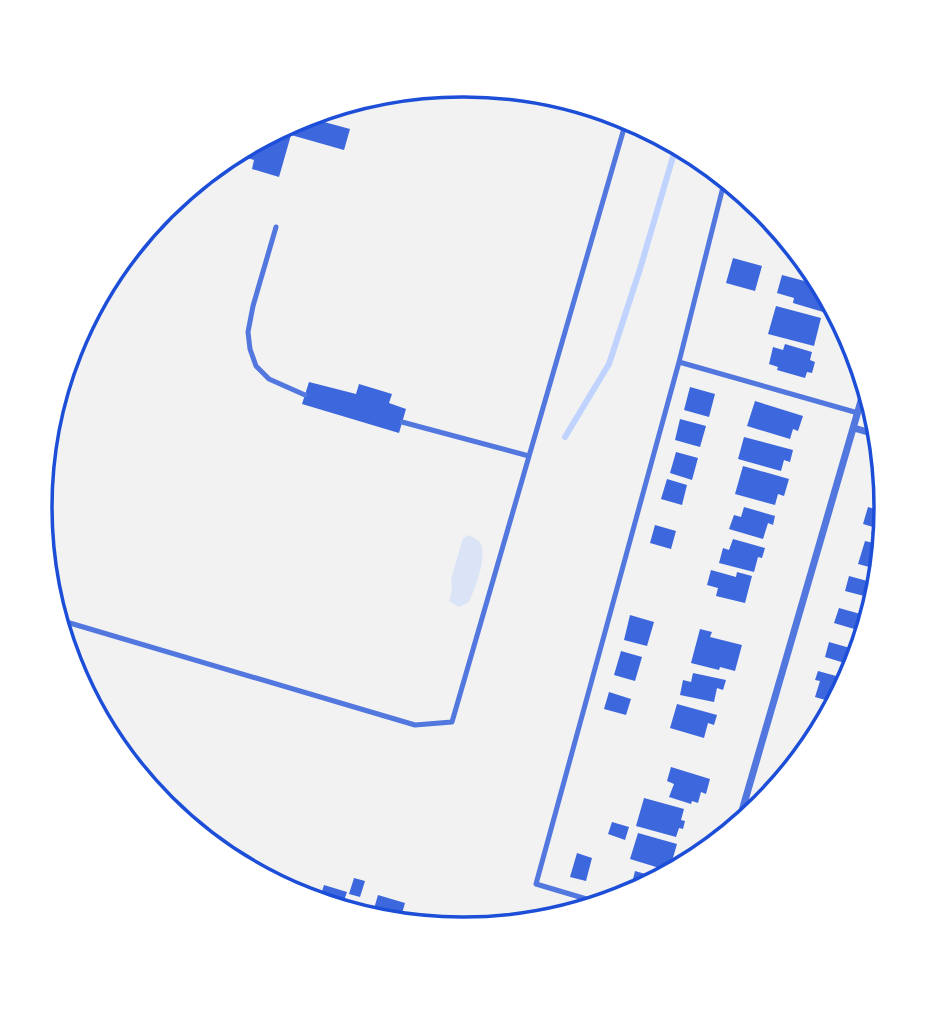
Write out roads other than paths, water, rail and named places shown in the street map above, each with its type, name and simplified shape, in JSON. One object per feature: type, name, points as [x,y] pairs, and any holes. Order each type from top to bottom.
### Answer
[{"type":"street","points":[[743,807],[860,403]]},
{"type":"street","points":[[854,428],[867,432]]},
{"type":"lane","points":[[69,623],[415,724],[452,722],[624,130]]},
{"type":"lane","points":[[586,899],[536,884],[679,362],[723,189]]},
{"type":"lane","points":[[276,227],[253,306],[248,332],[250,349],[257,366],[269,379],[305,395]]},
{"type":"lane","points":[[679,362],[858,412]]},
{"type":"lane","points":[[402,422],[529,456]]},
{"type":"waterway","points":[[565,437],[609,364],[674,155]]}]
